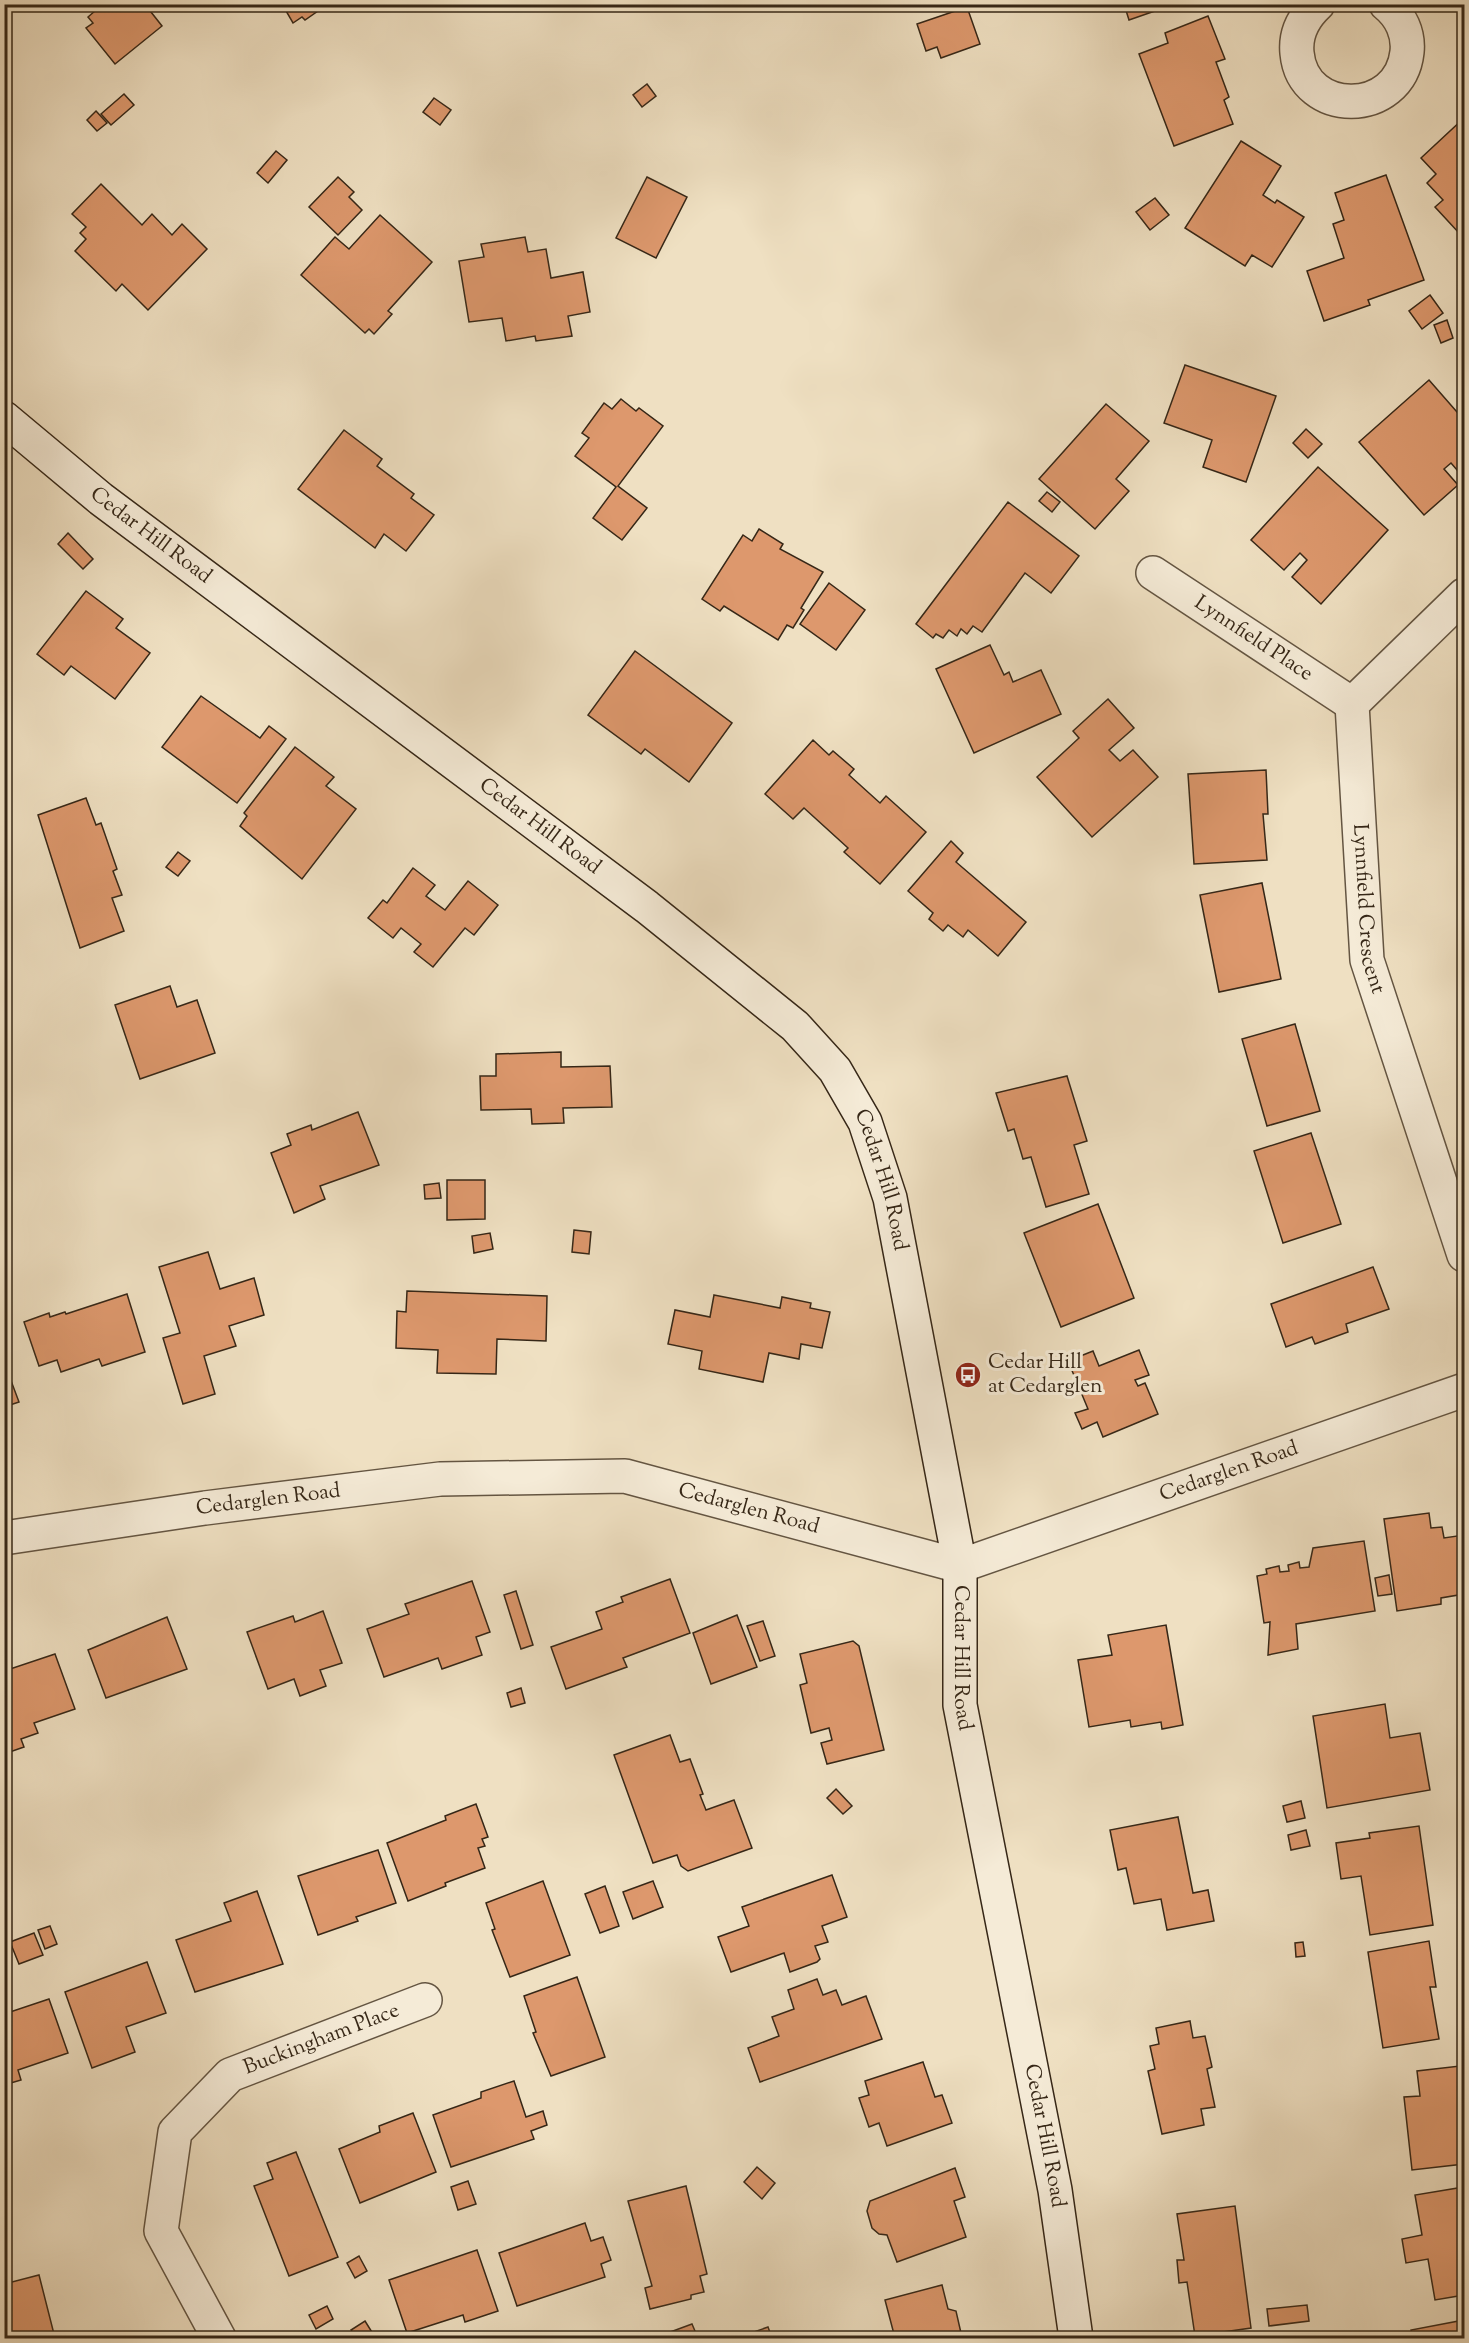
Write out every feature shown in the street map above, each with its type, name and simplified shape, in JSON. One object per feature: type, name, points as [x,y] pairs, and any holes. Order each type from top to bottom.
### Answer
[{"type":"street","points":[[1318,4],[1300,27],[1296,44],[1298,62],[1305,78],[1317,92],[1333,100],[1351,104],[1369,100],[1386,92],[1398,79],[1406,62],[1408,44],[1403,25],[1386,4]]},
{"type":"street","name":"Cedar Hill Road","points":[[4,418],[101,499],[647,907],[795,1026],[835,1070],[865,1122],[890,1198],[960,1566],[960,1705],[1055,2190],[1076,2338]]},
{"type":"street","name":"Lynnfield Place","points":[[1153,573],[1352,704]]},
{"type":"street","points":[[1352,704],[1464,595]]},
{"type":"street","name":"Lynnfield Crescent","points":[[1352,704],[1367,960],[1464,1255]]},
{"type":"street","name":"Cedarglen Road","points":[[4,1538],[205,1508],[440,1479],[625,1476],[960,1566],[1464,1390]]},
{"type":"street","name":"Buckingham Place","points":[[219,2338],[161,2231],[175,2132],[230,2075],[425,2000]]},
{"type":"building","points":[[103,4],[161,4],[151,12],[162,26],[115,64],[86,28],[93,23],[88,17]]},
{"type":"building","points":[[282,4],[328,4],[305,20],[302,17],[293,23]]},
{"type":"building","points":[[1124,4],[1175,4],[1129,20]]},
{"type":"building","points":[[967,7],[980,44],[941,58],[937,47],[926,51],[917,24]]},
{"type":"building","points":[[1208,16],[1225,59],[1216,62],[1229,97],[1224,100],[1233,124],[1174,146],[1139,54],[1168,43],[1165,33]]},
{"type":"building","points":[[647,84],[656,96],[642,107],[633,95]]},
{"type":"building","points":[[124,94],[134,105],[111,125],[101,114]]},
{"type":"building","points":[[434,98],[451,110],[440,125],[423,112]]},
{"type":"building","points":[[96,111],[107,123],[97,131],[87,120]]},
{"type":"building","points":[[1464,118],[1464,228],[1459,233],[1435,207],[1443,200],[1427,183],[1436,174],[1421,158]]},
{"type":"building","points":[[1241,141],[1281,166],[1263,195],[1275,203],[1277,200],[1304,217],[1272,267],[1252,255],[1245,266],[1185,228]]},
{"type":"building","points":[[276,151],[287,160],[268,183],[257,173]]},
{"type":"building","points":[[1386,175],[1424,280],[1368,300],[1370,305],[1324,321],[1307,271],[1344,258],[1333,224],[1344,220],[1335,193]]},
{"type":"building","points":[[338,177],[354,192],[349,197],[362,210],[338,235],[309,207]]},
{"type":"building","points":[[647,177],[687,197],[656,258],[616,238]]},
{"type":"building","points":[[101,184],[142,225],[152,214],[172,235],[182,224],[207,249],[148,310],[122,284],[116,291],[75,251],[86,239],[80,233],[86,227],[72,214]]},
{"type":"building","points":[[1155,198],[1169,215],[1150,230],[1136,212]]},
{"type":"building","points":[[380,215],[432,262],[388,311],[392,314],[374,334],[369,329],[365,333],[301,275],[335,237],[349,249]]},
{"type":"building","points":[[525,237],[528,252],[546,249],[551,278],[583,272],[590,312],[568,316],[572,336],[536,341],[535,336],[506,341],[502,318],[469,322],[459,261],[484,257],[481,244]]},
{"type":"building","points":[[1430,295],[1443,313],[1422,329],[1409,311]]},
{"type":"building","points":[[1447,320],[1453,338],[1441,343],[1434,325]]},
{"type":"building","points":[[1185,365],[1276,396],[1246,482],[1203,467],[1212,440],[1164,423]]},
{"type":"building","points":[[1429,380],[1464,420],[1464,478],[1451,463],[1444,469],[1458,485],[1424,515],[1359,442]]},
{"type":"building","points":[[621,399],[636,411],[639,408],[663,426],[618,486],[647,508],[622,540],[593,518],[616,487],[575,456],[589,438],[582,433],[604,403],[612,409]]},
{"type":"building","points":[[1106,404],[1149,441],[1116,479],[1129,491],[1095,529],[1039,479]]},
{"type":"building","points":[[1306,429],[1322,444],[1308,458],[1293,443]]},
{"type":"building","points":[[344,430],[382,459],[377,466],[414,494],[411,498],[434,515],[406,551],[384,534],[375,548],[298,489]]},
{"type":"building","points":[[1318,467],[1388,530],[1321,604],[1292,577],[1307,560],[1300,553],[1284,570],[1251,540]]},
{"type":"building","points":[[1047,492],[1060,502],[1052,512],[1039,501]]},
{"type":"building","points":[[1008,502],[1079,556],[1051,593],[1025,573],[982,632],[973,626],[967,634],[961,629],[957,636],[949,630],[943,638],[936,634],[933,638],[916,624]]},
{"type":"building","points":[[759,529],[783,544],[780,549],[823,572],[801,608],[804,610],[793,628],[787,625],[778,640],[724,606],[720,611],[702,599],[743,535],[752,541]]},
{"type":"building","points":[[68,533],[93,559],[83,569],[58,544]]},
{"type":"building","points":[[829,583],[865,610],[836,650],[800,624]]},
{"type":"building","points":[[86,591],[123,619],[116,628],[150,653],[115,699],[71,666],[64,675],[37,654]]},
{"type":"building","points":[[990,645],[1004,675],[1009,672],[1013,682],[1041,670],[1061,714],[974,753],[936,669]]},
{"type":"building","points":[[635,651],[732,723],[689,782],[645,749],[641,754],[588,715]]},
{"type":"building","points":[[201,696],[260,738],[269,726],[286,739],[237,803],[162,747]]},
{"type":"building","points":[[1108,699],[1134,728],[1109,750],[1120,761],[1133,750],[1158,777],[1092,837],[1037,777],[1079,738],[1073,731]]},
{"type":"building","points":[[813,740],[829,755],[833,751],[854,769],[849,775],[880,803],[886,796],[926,832],[880,884],[844,852],[848,848],[804,808],[793,819],[765,794]]},
{"type":"building","points":[[295,747],[334,777],[326,786],[356,809],[302,879],[240,826],[247,816],[244,813]]},
{"type":"building","points":[[1266,770],[1268,814],[1263,814],[1267,860],[1194,864],[1188,774]]},
{"type":"building","points":[[1464,773],[1464,800],[1459,775]]},
{"type":"building","points":[[86,798],[96,825],[101,823],[117,869],[113,871],[122,895],[112,898],[124,931],[80,948],[38,815]]},
{"type":"building","points":[[951,841],[963,853],[956,862],[1026,922],[998,956],[968,930],[963,937],[948,925],[943,931],[929,919],[933,913],[908,891]]},
{"type":"building","points":[[178,852],[190,861],[178,876],[166,867]]},
{"type":"building","points":[[413,868],[435,885],[426,896],[445,910],[468,881],[498,905],[474,935],[465,928],[433,967],[414,952],[421,944],[401,928],[393,938],[368,918],[383,900],[387,903]]},
{"type":"building","points":[[1262,883],[1281,979],[1219,992],[1200,895]]},
{"type":"building","points":[[4,977],[10,993],[4,996]]},
{"type":"building","points":[[170,986],[177,1007],[197,1000],[215,1053],[140,1079],[115,1005]]},
{"type":"building","points":[[1295,1024],[1320,1111],[1267,1126],[1242,1039]]},
{"type":"building","points":[[561,1052],[561,1067],[610,1066],[612,1107],[563,1108],[564,1123],[532,1124],[531,1109],[481,1110],[480,1076],[496,1076],[496,1054]]},
{"type":"building","points":[[1067,1076],[1087,1141],[1074,1145],[1089,1194],[1046,1207],[1031,1157],[1023,1159],[1014,1129],[1008,1131],[996,1093]]},
{"type":"building","points":[[358,1112],[379,1165],[320,1186],[325,1199],[294,1213],[271,1153],[291,1145],[287,1134],[311,1125],[312,1130]]},
{"type":"building","points":[[1311,1133],[1341,1224],[1283,1243],[1254,1151]]},
{"type":"building","points":[[447,1180],[485,1180],[485,1219],[447,1220]]},
{"type":"building","points":[[439,1183],[441,1198],[425,1199],[424,1185]]},
{"type":"building","points":[[1098,1204],[1134,1298],[1061,1327],[1024,1233]]},
{"type":"building","points":[[574,1230],[591,1232],[589,1254],[572,1252]]},
{"type":"building","points":[[490,1233],[493,1249],[474,1253],[472,1236]]},
{"type":"building","points":[[208,1252],[220,1289],[254,1278],[264,1315],[229,1326],[236,1346],[204,1356],[215,1394],[183,1404],[163,1338],[180,1333],[159,1267]]},
{"type":"building","points":[[1373,1267],[1389,1309],[1346,1324],[1348,1332],[1315,1344],[1312,1337],[1286,1347],[1271,1304]]},
{"type":"building","points":[[407,1291],[547,1296],[546,1341],[497,1339],[496,1374],[437,1373],[438,1350],[396,1348],[397,1311],[406,1312]]},
{"type":"building","points":[[127,1294],[145,1352],[102,1366],[99,1359],[61,1372],[57,1360],[39,1366],[24,1322],[49,1313],[50,1317],[65,1312],[66,1314]]},
{"type":"building","points":[[714,1295],[780,1308],[782,1297],[811,1303],[810,1308],[830,1312],[822,1348],[801,1344],[799,1359],[769,1353],[763,1382],[699,1369],[702,1351],[668,1344],[675,1310],[710,1317]]},
{"type":"building","points":[[1139,1350],[1149,1375],[1135,1380],[1138,1386],[1145,1383],[1158,1414],[1103,1437],[1097,1422],[1082,1429],[1075,1413],[1088,1409],[1068,1361],[1093,1351],[1099,1366]]},
{"type":"building","points":[[4,1362],[19,1402],[4,1407]]},
{"type":"building","points":[[1429,1513],[1431,1528],[1442,1527],[1444,1538],[1464,1535],[1464,1594],[1441,1598],[1441,1604],[1397,1611],[1384,1519]]},
{"type":"building","points":[[1364,1541],[1375,1611],[1296,1624],[1298,1649],[1268,1655],[1270,1622],[1264,1623],[1257,1576],[1267,1574],[1266,1569],[1279,1566],[1280,1572],[1289,1571],[1288,1565],[1299,1562],[1300,1568],[1309,1567],[1313,1548]]},
{"type":"building","points":[[1389,1575],[1392,1594],[1378,1596],[1375,1578]]},
{"type":"building","points":[[670,1579],[690,1633],[623,1658],[627,1667],[566,1689],[551,1647],[602,1629],[596,1612],[623,1602],[621,1597]]},
{"type":"building","points":[[472,1581],[490,1632],[476,1637],[482,1655],[442,1669],[438,1658],[384,1677],[367,1629],[409,1614],[405,1604]]},
{"type":"building","points":[[516,1591],[533,1645],[521,1649],[504,1595]]},
{"type":"building","points":[[323,1611],[342,1663],[320,1670],[326,1686],[300,1696],[294,1679],[268,1689],[247,1632],[293,1616],[295,1622]]},
{"type":"building","points":[[737,1615],[757,1667],[711,1684],[693,1633]]},
{"type":"building","points":[[167,1617],[187,1669],[106,1698],[88,1650]]},
{"type":"building","points":[[763,1621],[775,1656],[760,1661],[747,1626]]},
{"type":"building","points":[[1166,1625],[1183,1725],[1162,1729],[1161,1722],[1131,1727],[1130,1720],[1089,1727],[1078,1660],[1112,1655],[1108,1635]]},
{"type":"building","points":[[853,1641],[859,1646],[884,1750],[827,1764],[821,1743],[832,1740],[829,1728],[811,1733],[800,1685],[807,1683],[800,1654]]},
{"type":"building","points":[[55,1654],[75,1709],[34,1723],[38,1733],[21,1739],[24,1747],[4,1754],[4,1671]]},
{"type":"building","points":[[521,1688],[525,1703],[511,1707],[507,1693]]},
{"type":"building","points":[[1385,1704],[1390,1738],[1420,1733],[1430,1790],[1327,1808],[1313,1716]]},
{"type":"building","points":[[670,1735],[680,1762],[690,1759],[703,1794],[700,1795],[706,1810],[734,1800],[752,1848],[688,1871],[681,1866],[677,1855],[653,1863],[614,1755]]},
{"type":"building","points":[[836,1789],[852,1806],[843,1814],[827,1798]]},
{"type":"building","points":[[1301,1801],[1305,1818],[1287,1822],[1283,1806]]},
{"type":"building","points":[[476,1804],[488,1837],[482,1839],[485,1846],[478,1848],[485,1868],[445,1883],[446,1886],[408,1901],[387,1843],[446,1820],[445,1816]]},
{"type":"building","points":[[1178,1817],[1193,1893],[1208,1890],[1214,1921],[1167,1930],[1161,1899],[1134,1904],[1126,1868],[1118,1870],[1110,1830]]},
{"type":"building","points":[[1419,1826],[1433,1925],[1370,1935],[1361,1876],[1341,1879],[1336,1843],[1370,1838],[1369,1833]]},
{"type":"building","points":[[1306,1830],[1310,1846],[1291,1850],[1288,1835]]},
{"type":"building","points":[[378,1850],[396,1903],[356,1917],[358,1921],[318,1935],[298,1876]]},
{"type":"building","points":[[832,1875],[847,1917],[822,1926],[828,1942],[815,1946],[820,1959],[817,1962],[790,1972],[784,1953],[731,1972],[718,1937],[749,1926],[742,1907]]},
{"type":"building","points":[[543,1881],[570,1955],[510,1977],[492,1930],[495,1929],[486,1903]]},
{"type":"building","points":[[653,1881],[663,1907],[633,1919],[623,1892]]},
{"type":"building","points":[[605,1886],[619,1926],[600,1933],[585,1894]]},
{"type":"building","points":[[257,1891],[283,1964],[195,1992],[176,1940],[231,1921],[224,1903]]},
{"type":"building","points":[[50,1926],[57,1944],[45,1949],[38,1930]]},
{"type":"building","points":[[34,1933],[43,1955],[19,1964],[10,1942]]},
{"type":"building","points":[[1429,1941],[1436,1987],[1430,1987],[1439,2039],[1383,2048],[1368,1952]]},
{"type":"building","points":[[1303,1942],[1305,1956],[1296,1957],[1295,1943]]},
{"type":"building","points":[[147,1962],[166,2013],[126,2027],[135,2052],[92,2068],[65,1992]]},
{"type":"building","points":[[577,1977],[605,2057],[551,2076],[533,2033],[536,2032],[524,1996]]},
{"type":"building","points":[[817,1979],[823,1995],[836,1990],[842,2005],[866,1996],[882,2039],[760,2082],[748,2048],[779,2036],[772,2017],[794,2009],[788,1990]]},
{"type":"building","points":[[49,1999],[68,2053],[18,2070],[21,2080],[4,2085],[4,2014]]},
{"type":"building","points":[[1190,2021],[1193,2038],[1205,2036],[1212,2067],[1207,2069],[1215,2107],[1201,2109],[1204,2125],[1162,2134],[1148,2071],[1155,2069],[1150,2046],[1159,2044],[1156,2028]]},
{"type":"building","points":[[923,2062],[935,2097],[942,2095],[952,2123],[887,2146],[879,2123],[869,2127],[859,2098],[869,2095],[865,2081]]},
{"type":"building","points":[[1460,2066],[1464,2104],[1464,2164],[1412,2170],[1404,2097],[1420,2096],[1417,2071]]},
{"type":"building","points":[[514,2081],[526,2117],[543,2111],[547,2125],[531,2131],[534,2139],[451,2167],[433,2115],[481,2098],[481,2092]]},
{"type":"building","points":[[413,2113],[436,2172],[360,2203],[339,2149],[380,2132],[379,2126]]},
{"type":"building","points":[[296,2152],[338,2257],[289,2276],[254,2186],[273,2179],[267,2163]]},
{"type":"building","points":[[757,2167],[775,2183],[762,2199],[744,2182]]},
{"type":"building","points":[[955,2168],[965,2197],[954,2201],[966,2237],[897,2262],[887,2235],[879,2234],[872,2228],[867,2211],[870,2201]]},
{"type":"building","points":[[468,2181],[476,2204],[458,2210],[451,2187]]},
{"type":"building","points":[[686,2186],[707,2274],[700,2276],[704,2292],[691,2295],[691,2299],[650,2309],[645,2288],[652,2286],[628,2201]]},
{"type":"building","points":[[1464,2187],[1464,2295],[1435,2300],[1428,2259],[1406,2263],[1402,2239],[1422,2235],[1415,2195]]},
{"type":"building","points":[[1235,2206],[1251,2328],[1195,2336],[1187,2282],[1179,2283],[1177,2260],[1184,2260],[1177,2214]]},
{"type":"building","points":[[585,2223],[591,2241],[603,2237],[611,2260],[601,2264],[605,2277],[517,2306],[499,2253]]},
{"type":"building","points":[[477,2250],[498,2311],[465,2322],[463,2315],[407,2333],[389,2280]]},
{"type":"building","points":[[359,2256],[367,2271],[355,2278],[347,2263]]},
{"type":"building","points":[[39,2275],[55,2338],[4,2338],[4,2284]]},
{"type":"building","points":[[942,2285],[948,2309],[956,2311],[961,2333],[956,2334],[957,2338],[895,2338],[885,2300]]},
{"type":"building","points":[[1307,2305],[1309,2321],[1269,2326],[1267,2309]]},
{"type":"building","points":[[327,2306],[333,2319],[316,2329],[309,2315]]},
{"type":"building","points":[[1464,2320],[1464,2338],[1413,2338],[1411,2330]]},
{"type":"building","points":[[365,2321],[375,2337],[357,2338],[351,2330]]},
{"type":"building","points":[[692,2324],[698,2338],[654,2338]]},
{"type":"building","points":[[768,2327],[772,2338],[756,2338],[754,2332]]},
{"type":"place","name":"Cedar Hill at Cedarglen","points":[[968,1375]]}]
